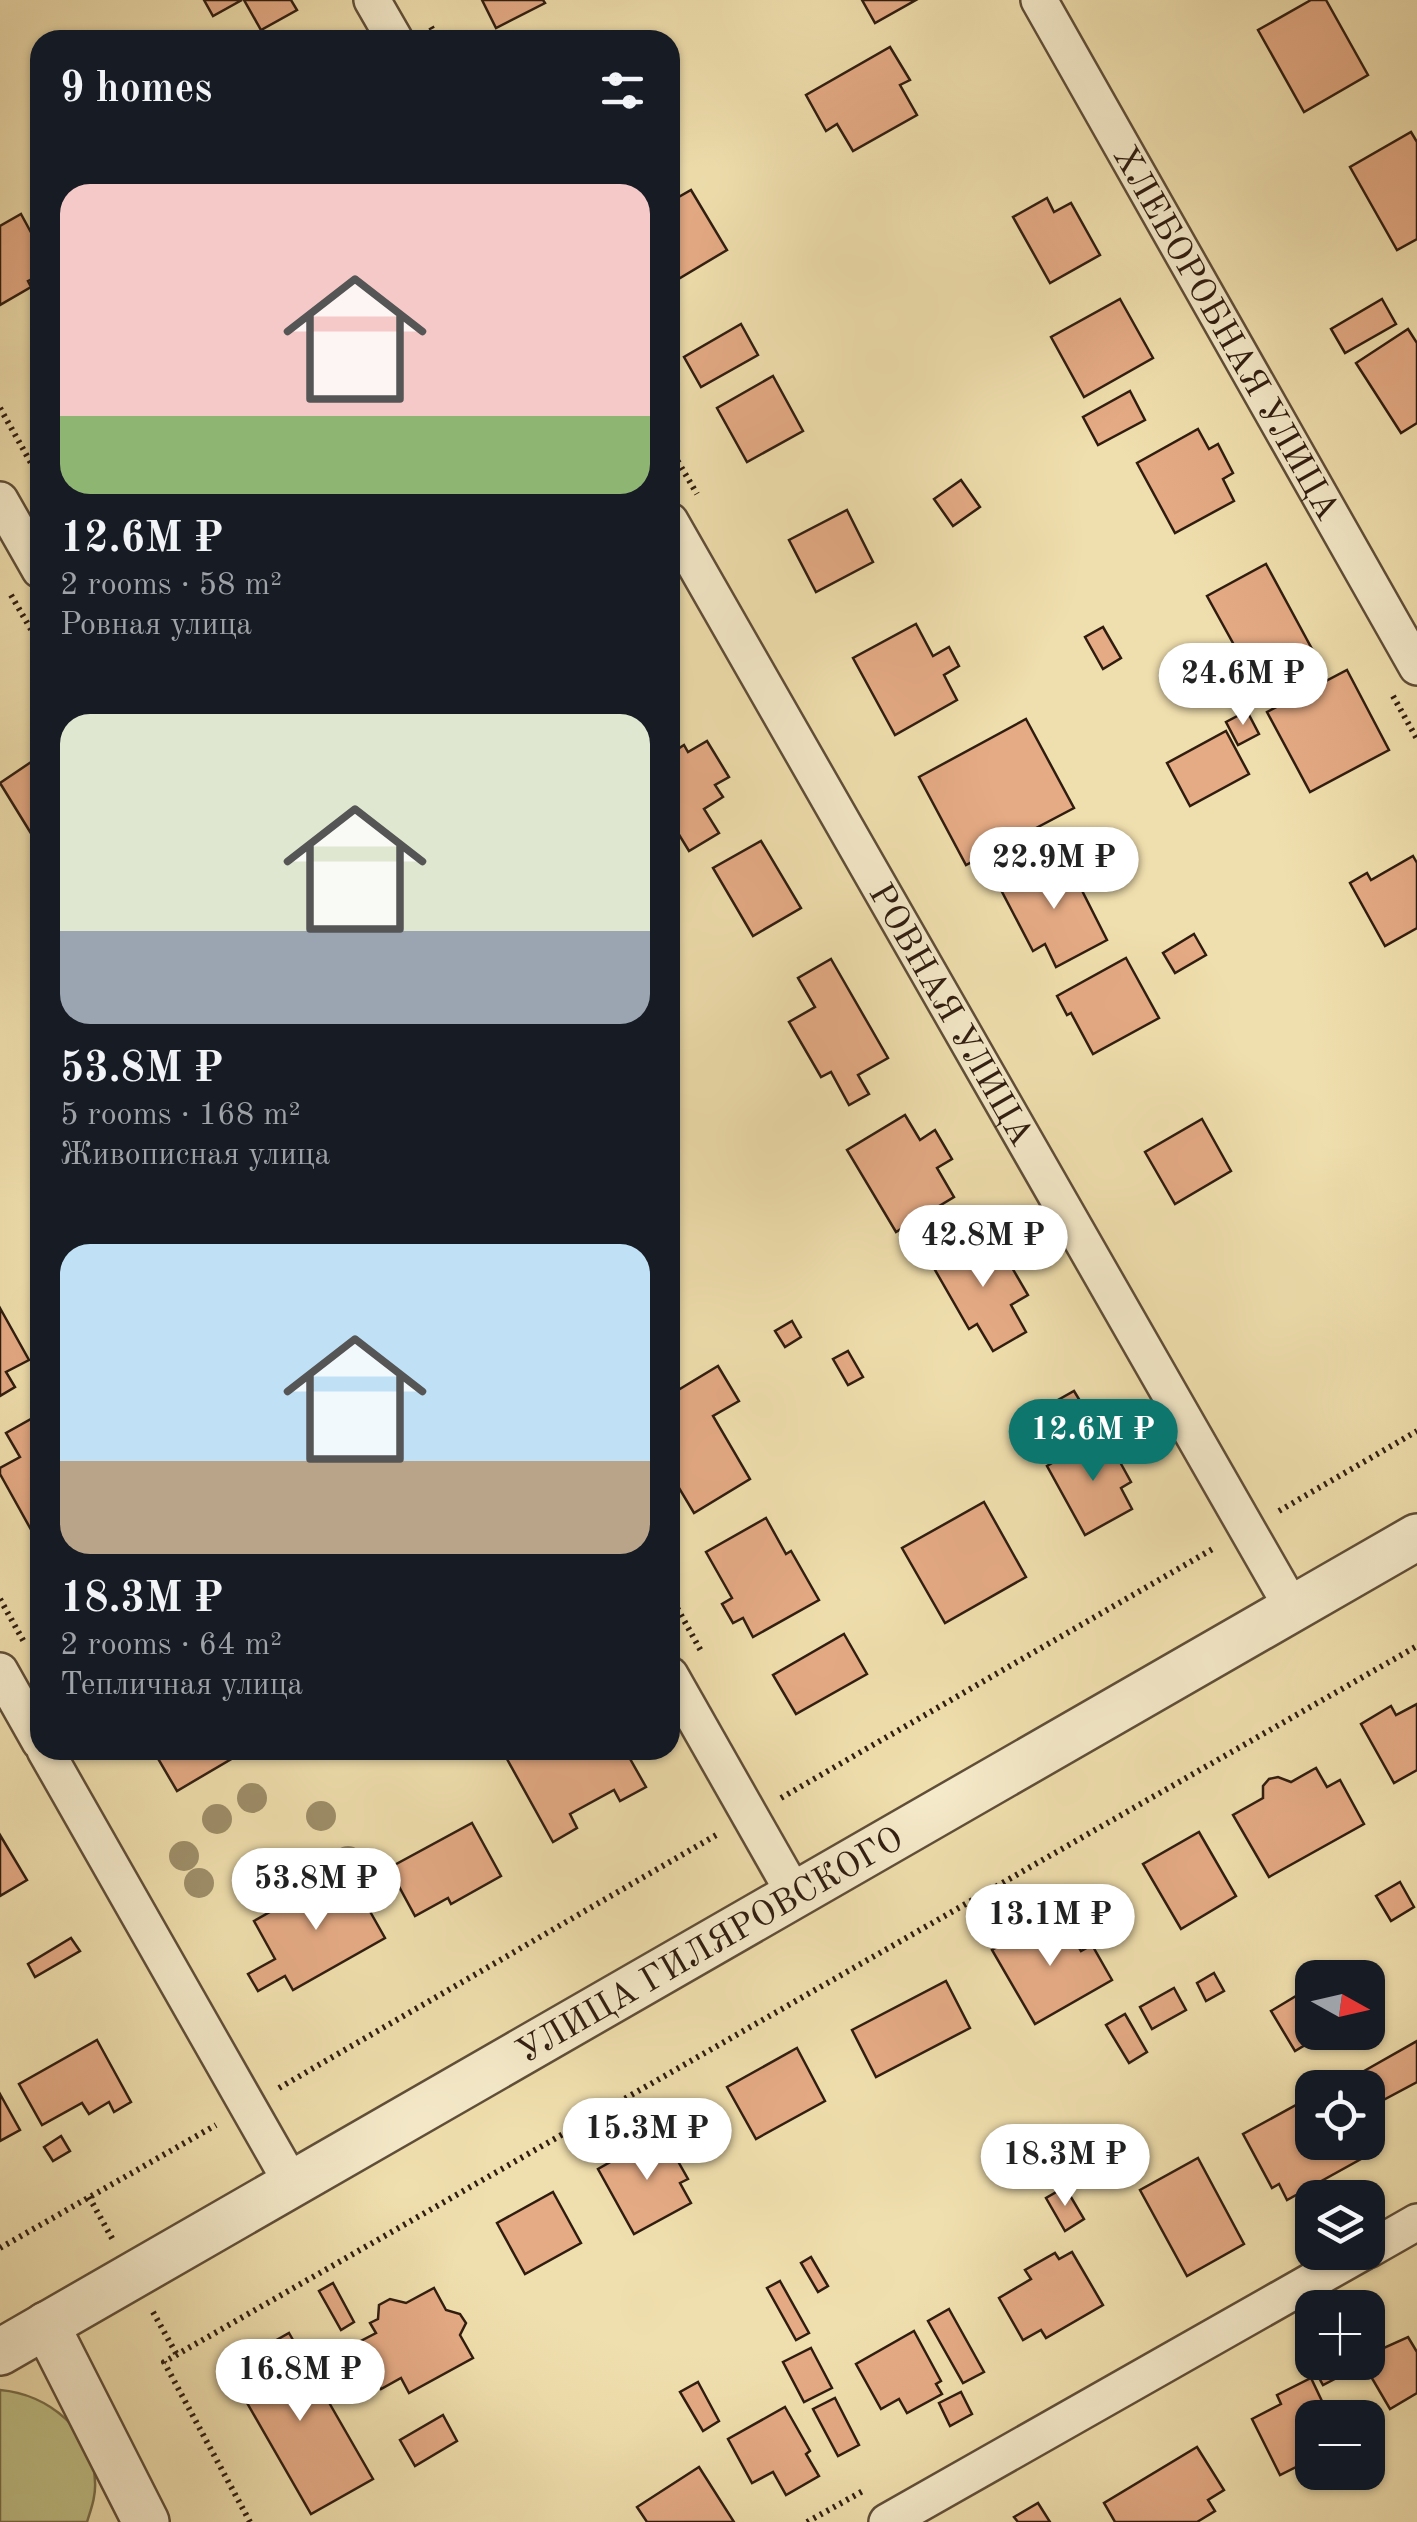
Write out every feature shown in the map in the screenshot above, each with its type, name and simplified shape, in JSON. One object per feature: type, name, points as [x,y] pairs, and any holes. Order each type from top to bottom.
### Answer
[{"type":"street","points":[[372,0],[389,30]]},
{"type":"street","name":"ХЛЕБОРОБНАЯ УЛИЦА","points":[[1040,0],[1417,667]]},
{"type":"street","points":[[0,500],[30,552]]},
{"type":"street","name":"РОВНАЯ УЛИЦА","points":[[680,538],[1294,1610]]},
{"type":"street","name":"УЛИЦА ГИЛЯРОВСКОГО","points":[[0,2352],[1417,1537]]},
{"type":"street","points":[[0,1672],[30,1724]]},
{"type":"street","points":[[680,1692],[795,1895]]},
{"type":"street","points":[[51,1760],[291,2182]]},
{"type":"street","points":[[1385,2240],[1417,2222]]},
{"type":"street","points":[[887,2522],[1331,2270]]},
{"type":"street","points":[[46,2324],[146,2522]]},
{"type":"path","points":[[0,408],[30,461]]},
{"type":"path","points":[[10,594],[30,629]]},
{"type":"path","points":[[0,2248],[1417,1431]]},
{"type":"path","points":[[0,1600],[30,1652]]},
{"type":"path","points":[[250,2522],[164,2362],[1417,1646]]},
{"type":"green space","points":[[0,2390],[51,2407],[77,2432],[93,2464],[95,2482],[87,2522],[0,2522]]},
{"type":"building","points":[[204,0],[242,0],[213,16]]},
{"type":"building","points":[[244,0],[291,0],[297,10],[261,30]]},
{"type":"building","points":[[482,0],[543,0],[545,3],[496,28]]},
{"type":"building","points":[[862,0],[916,0],[875,23]]},
{"type":"building","points":[[1311,0],[1326,0],[1368,75],[1304,112],[1258,30]]},
{"type":"building","points":[[890,47],[910,80],[900,85],[917,115],[853,151],[837,124],[826,131],[806,95]]},
{"type":"building","points":[[1411,132],[1417,142],[1417,239],[1397,250],[1350,167]]},
{"type":"building","points":[[691,190],[727,250],[680,278],[680,196]]},
{"type":"building","points":[[1047,198],[1054,212],[1071,203],[1100,255],[1050,283],[1013,217]]},
{"type":"building","points":[[21,214],[30,231],[30,288],[0,305],[0,226]]},
{"type":"building","points":[[1120,299],[1153,358],[1084,397],[1051,337]]},
{"type":"building","points":[[1382,299],[1396,324],[1345,353],[1331,329]]},
{"type":"building","points":[[741,324],[758,355],[701,387],[684,357]]},
{"type":"building","points":[[1408,329],[1417,343],[1417,423],[1401,433],[1356,363]]},
{"type":"building","points":[[773,376],[803,431],[747,462],[717,408]]},
{"type":"building","points":[[1130,391],[1145,420],[1098,445],[1083,417]]},
{"type":"building","points":[[1198,429],[1209,449],[1218,444],[1233,473],[1223,479],[1234,501],[1175,533],[1137,463]]},
{"type":"building","points":[[961,480],[980,507],[953,526],[934,499]]},
{"type":"building","points":[[847,510],[873,562],[816,592],[789,540]]},
{"type":"building","points":[[1266,564],[1312,649],[1254,681],[1207,596]]},
{"type":"building","points":[[916,624],[933,656],[949,647],[959,666],[944,675],[957,700],[895,735],[853,658]]},
{"type":"building","points":[[1103,627],[1121,658],[1103,669],[1085,637]]},
{"type":"building","points":[[1347,670],[1389,750],[1310,792],[1267,712]]},
{"type":"building","points":[[1247,711],[1259,734],[1238,745],[1226,722]]},
{"type":"building","points":[[1026,719],[1074,808],[966,865],[919,777]]},
{"type":"building","points":[[1226,731],[1249,774],[1190,806],[1167,763]]},
{"type":"building","points":[[707,741],[729,777],[715,785],[723,797],[704,809],[719,833],[689,851],[680,836],[680,748],[684,745],[688,752]]},
{"type":"building","points":[[30,763],[30,832],[0,783]]},
{"type":"building","points":[[761,841],[801,908],[753,936],[713,868]]},
{"type":"building","points":[[1064,855],[1107,940],[1056,967],[1045,944],[1033,951],[1000,888]]},
{"type":"building","points":[[1413,856],[1417,863],[1417,928],[1385,946],[1350,883],[1367,873],[1371,880]]},
{"type":"building","points":[[1194,934],[1206,955],[1175,973],[1163,953]]},
{"type":"building","points":[[1126,958],[1159,1018],[1093,1054],[1057,996]]},
{"type":"building","points":[[831,959],[888,1058],[858,1075],[869,1094],[849,1105],[831,1072],[821,1077],[789,1022],[815,1007],[798,978]]},
{"type":"building","points":[[905,1115],[920,1140],[935,1130],[952,1159],[937,1168],[954,1197],[896,1232],[847,1150]]},
{"type":"building","points":[[1202,1119],[1231,1171],[1175,1204],[1145,1152]]},
{"type":"building","points":[[977,1236],[984,1250],[997,1242],[1028,1295],[1011,1305],[1026,1332],[993,1351],[977,1324],[969,1329],[931,1263]]},
{"type":"building","points":[[0,1308],[29,1360],[6,1372],[15,1387],[0,1396]]},
{"type":"building","points":[[792,1321],[801,1337],[785,1347],[775,1331]]},
{"type":"building","points":[[848,1351],[863,1377],[848,1385],[833,1359]]},
{"type":"building","points":[[718,1366],[739,1401],[713,1416],[750,1479],[694,1513],[680,1490],[680,1389]]},
{"type":"building","points":[[1074,1391],[1088,1414],[1055,1433],[1042,1409]]},
{"type":"building","points":[[30,1420],[30,1528],[0,1474],[0,1468],[20,1457],[6,1433]]},
{"type":"building","points":[[1104,1433],[1131,1482],[1121,1488],[1132,1509],[1085,1535],[1047,1466]]},
{"type":"building","points":[[984,1502],[1026,1577],[945,1623],[902,1548]]},
{"type":"building","points":[[766,1518],[786,1554],[791,1551],[819,1600],[753,1637],[743,1618],[733,1623],[722,1604],[732,1598],[706,1552]]},
{"type":"building","points":[[844,1634],[867,1674],[796,1714],[773,1675]]},
{"type":"building","points":[[1417,1704],[1417,1770],[1394,1783],[1361,1724],[1391,1706],[1396,1715]]},
{"type":"building","points":[[159,1760],[230,1760],[177,1791]]},
{"type":"building","points":[[508,1760],[631,1760],[646,1787],[620,1801],[614,1790],[570,1814],[577,1828],[553,1842]]},
{"type":"building","points":[[1316,1768],[1327,1787],[1340,1780],[1364,1824],[1269,1877],[1233,1815],[1263,1798],[1263,1786],[1269,1779],[1278,1777],[1291,1782]]},
{"type":"building","points":[[472,1823],[501,1876],[451,1904],[448,1898],[415,1916],[389,1868]]},
{"type":"building","points":[[1199,1832],[1236,1896],[1181,1929],[1143,1864]]},
{"type":"building","points":[[0,1835],[27,1880],[0,1896]]},
{"type":"building","points":[[346,1869],[385,1938],[293,1990],[285,1976],[258,1991],[248,1974],[275,1959],[254,1921]]},
{"type":"building","points":[[1400,1882],[1414,1907],[1391,1921],[1376,1896]]},
{"type":"building","points":[[1046,1919],[1053,1931],[1065,1925],[1081,1951],[1092,1945],[1112,1980],[1035,2024],[992,1950]]},
{"type":"building","points":[[71,1938],[80,1951],[35,1977],[28,1964]]},
{"type":"building","points":[[1214,1973],[1224,1991],[1206,2001],[1197,1983]]},
{"type":"building","points":[[946,1981],[970,2028],[876,2077],[852,2030]]},
{"type":"building","points":[[1174,1988],[1186,2010],[1152,2029],[1140,2007]]},
{"type":"building","points":[[1295,1997],[1297,2050],[1295,2051],[1271,2011]]},
{"type":"building","points":[[1125,2014],[1147,2052],[1129,2063],[1106,2025]]},
{"type":"building","points":[[97,2040],[131,2102],[114,2112],[109,2102],[89,2114],[82,2103],[42,2125],[19,2084]]},
{"type":"building","points":[[1417,2041],[1417,2082],[1385,2099],[1385,2070],[1366,2070]]},
{"type":"building","points":[[797,2048],[825,2101],[756,2139],[727,2087]]},
{"type":"building","points":[[0,2094],[20,2130],[0,2141]]},
{"type":"building","points":[[1295,2106],[1295,2160],[1359,2160],[1323,2180],[1295,2180],[1295,2196],[1287,2200],[1279,2184],[1272,2188],[1243,2134]]},
{"type":"building","points":[[1035,2129],[1057,2166],[1042,2175],[1020,2138]]},
{"type":"building","points":[[662,2133],[688,2179],[680,2183],[691,2203],[634,2234],[598,2169]]},
{"type":"building","points":[[61,2136],[70,2151],[53,2161],[44,2147]]},
{"type":"building","points":[[1198,2158],[1244,2244],[1187,2276],[1140,2190]]},
{"type":"building","points":[[1065,2187],[1084,2219],[1065,2231],[1046,2198]]},
{"type":"building","points":[[553,2192],[581,2243],[525,2274],[497,2223]]},
{"type":"building","points":[[1072,2252],[1103,2305],[1046,2338],[1041,2330],[1023,2340],[999,2298],[1031,2279],[1025,2270],[1055,2253],[1059,2259]]},
{"type":"building","points":[[811,2257],[828,2286],[818,2292],[801,2263]]},
{"type":"building","points":[[780,2281],[809,2333],[796,2340],[767,2288]]},
{"type":"building","points":[[333,2283],[354,2322],[341,2330],[319,2291]]},
{"type":"building","points":[[434,2288],[446,2310],[460,2314],[466,2323],[460,2335],[473,2358],[409,2393],[401,2378],[381,2389],[355,2344],[376,2333],[370,2323],[378,2319],[379,2305],[390,2299],[406,2303]]},
{"type":"building","points":[[949,2309],[984,2372],[963,2383],[928,2321]]},
{"type":"building","points":[[914,2331],[941,2381],[936,2384],[942,2394],[907,2413],[899,2399],[881,2409],[856,2364]]},
{"type":"building","points":[[289,2333],[373,2479],[311,2514],[227,2368]]},
{"type":"building","points":[[1408,2337],[1417,2352],[1417,2393],[1390,2409],[1373,2380],[1385,2380],[1385,2347]]},
{"type":"building","points":[[811,2348],[832,2388],[804,2402],[783,2362]]},
{"type":"building","points":[[1312,2380],[1321,2400],[1295,2400],[1295,2468],[1280,2475],[1252,2419],[1281,2404],[1277,2395]]},
{"type":"building","points":[[698,2382],[719,2421],[703,2431],[680,2392]]},
{"type":"building","points":[[961,2392],[972,2414],[950,2426],[939,2403]]},
{"type":"building","points":[[835,2398],[859,2445],[838,2456],[813,2409]]},
{"type":"building","points":[[785,2407],[819,2476],[786,2495],[773,2472],[752,2483],[728,2439]]},
{"type":"building","points":[[443,2415],[457,2441],[415,2466],[400,2440]]},
{"type":"building","points":[[1197,2447],[1224,2490],[1208,2500],[1215,2511],[1197,2522],[1115,2522],[1104,2503]]},
{"type":"building","points":[[699,2467],[734,2522],[647,2522],[637,2507]]},
{"type":"building","points":[[1038,2503],[1050,2522],[1018,2522],[1014,2517]]}]
